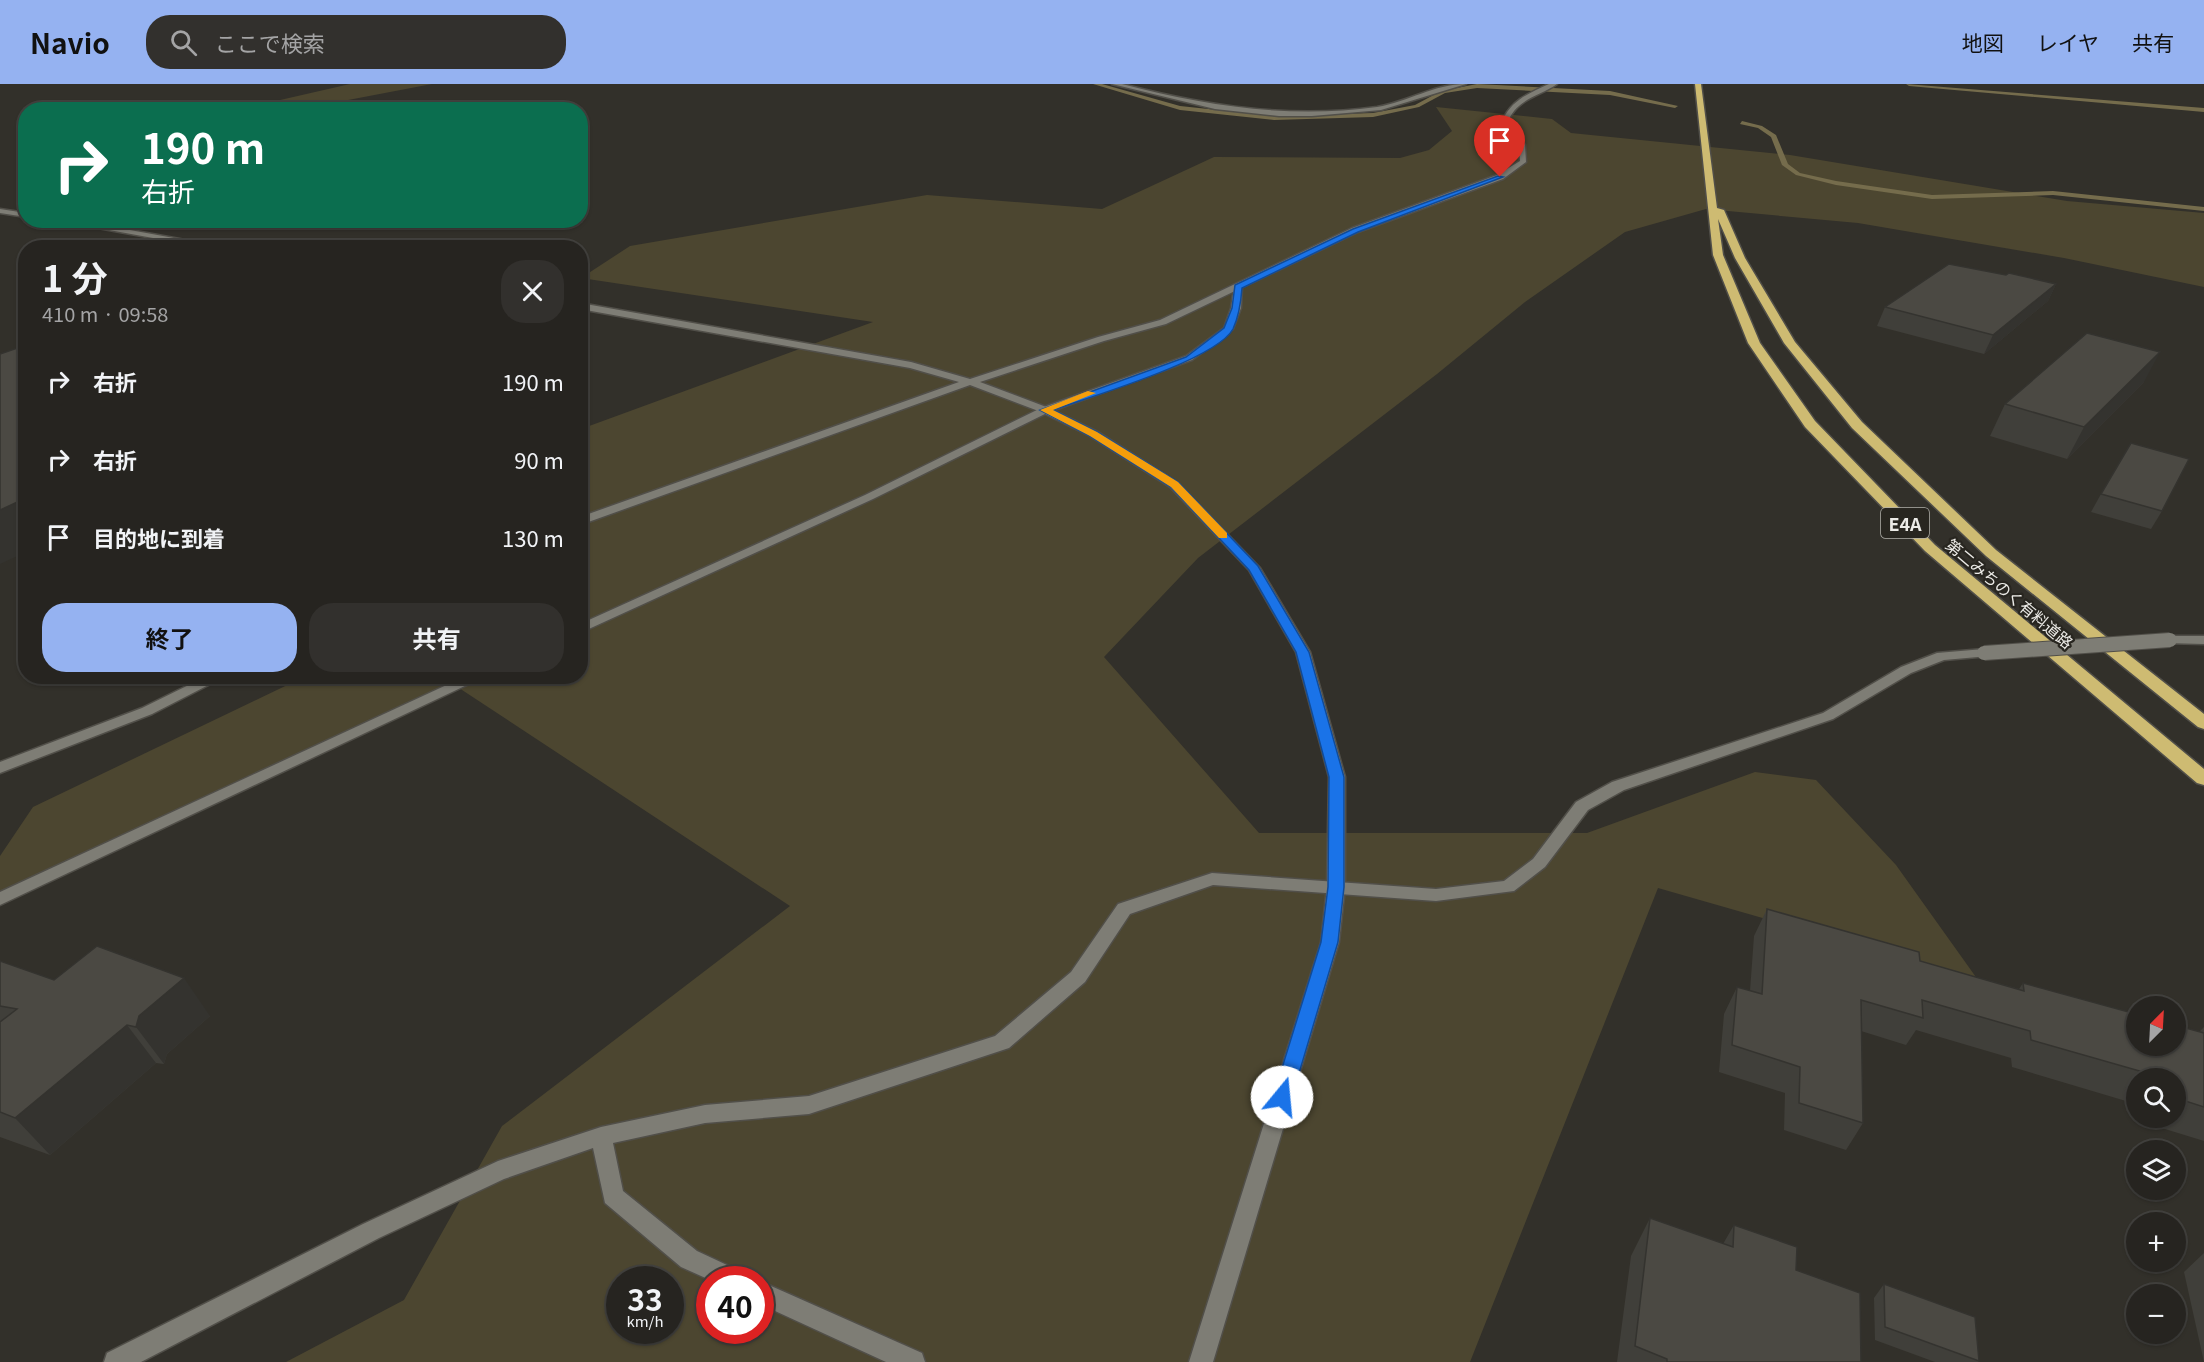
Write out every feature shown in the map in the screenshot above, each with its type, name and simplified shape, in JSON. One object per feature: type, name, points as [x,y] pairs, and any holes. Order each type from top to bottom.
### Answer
[{"type":"highway","name":"第二みちのく有料道路","points":[[1698,84],[1719,255],[1754,343],[1810,424],[1930,548],[2204,779]]},
{"type":"highway","name":"第二みちのく有料道路","points":[[1710,192],[1740,258],[1790,343],[1857,425],[1991,553],[2204,723]]},
{"type":"street","points":[[1116,84],[1197,106],[1280,114],[1338,113],[1384,108],[1403,103],[1437,88],[1463,84]]},
{"type":"street","points":[[1533,84],[1551,85]]},
{"type":"street","points":[[588,518],[910,401],[1101,339],[1163,322],[1355,230],[1500,177],[1523,162],[1524,152],[1506,119],[1509,111],[1516,103],[1551,85]]},
{"type":"street","points":[[0,211],[18,214]]},
{"type":"street","points":[[106,228],[177,240]]},
{"type":"street","points":[[588,625],[869,497],[1045,410],[1189,358],[1228,330],[1236,308],[1238,287]]},
{"type":"street","points":[[588,307],[911,365],[971,382],[1045,410],[1094,434],[1174,485],[1254,568],[1303,652],[1337,777],[1336,887],[1330,942],[1201,1362]]},
{"type":"street","points":[[116,1362],[371,1231],[498,1171],[601,1136],[705,1114],[809,1105],[1002,1042],[1078,977],[1124,909],[1201,882],[1212,879],[1436,895],[1508,887],[1539,863],[1582,806],[1618,786],[1828,716],[1906,670],[1942,656],[2170,640],[2204,640]]},
{"type":"street","points":[[0,768],[147,711],[203,684]]},
{"type":"street","points":[[0,899],[462,684]]},
{"type":"street","points":[[601,1136],[613,1196],[689,1259],[704,1266]]},
{"type":"street","points":[[774,1298],[913,1362]]},
{"type":"shaded area","points":[[350,84],[432,84],[338,102],[272,102]]},
{"type":"shaded area","points":[[1436,107],[1552,119],[1571,133],[1790,155],[2067,201],[2204,213],[2204,287],[2064,258],[1858,223],[1706,209],[1625,232],[1525,302],[1437,374],[1198,558],[1104,657],[1259,833],[1587,833],[1755,772],[1816,780],[1896,865],[1978,980],[1658,888],[1470,1362],[286,1362],[404,1300],[502,1126],[790,906],[459,688],[0,897],[0,856],[33,807],[289,684],[588,684],[588,426],[873,322],[588,279],[588,273],[630,246],[927,195],[1102,209],[1214,157],[1400,158],[1429,150],[1452,131]]},
{"type":"building","points":[[1949,264],[2006,275],[2009,273],[2056,284],[1993,335],[1885,307]]},
{"type":"building","points":[[2087,333],[2160,352],[2084,427],[2005,404]]},
{"type":"building","points":[[18,348],[18,502],[0,510],[0,354]]},
{"type":"building","points":[[2131,443],[2189,459],[2162,511],[2101,494]]},
{"type":"building","points":[[1767,909],[1919,952],[1920,961],[2024,991],[2023,983],[2126,1011],[2126,1056],[2186,1056],[2186,1028],[2204,1033],[2204,1107],[2186,1101],[2186,1068],[2129,1068],[2031,1040],[2030,1031],[1922,1000],[1923,1018],[1861,1000],[1863,1123],[1799,1103],[1800,1067],[1732,1045],[1737,987],[1762,994]]},
{"type":"building","points":[[97,946],[184,978],[139,1016],[136,1027],[127,1025],[15,1118],[0,1112],[0,1022],[17,1009],[0,1006],[0,961],[54,980]]},
{"type":"building","points":[[1650,1218],[1733,1247],[1734,1225],[1797,1247],[1796,1270],[1860,1293],[1861,1362],[1667,1362],[1667,1359],[1635,1346]]},
{"type":"building","points":[[1884,1284],[1975,1317],[1979,1361],[1885,1327]]},
{"type":"waterway","points":[[1096,84],[1180,108],[1274,118],[1373,115],[1417,106],[1443,92],[1477,86],[1610,93],[1675,106]]},
{"type":"waterway","points":[[1909,84],[2204,110]]},
{"type":"waterway","points":[[1742,123],[1760,127],[1774,136],[1785,165],[1798,174],[1836,183],[1932,197],[2053,193],[2204,209]]},
{"type":"slow traffic","points":[[1091,393],[1045,410],[1094,434],[1174,485],[1223,536]]},
{"type":"route","points":[[1282,1097],[1330,942],[1336,887],[1337,777],[1303,652],[1254,568],[1174,485],[1094,434],[1045,410],[1189,358],[1228,330],[1236,308],[1238,287],[1310,250],[1355,230],[1500,177]]}]
